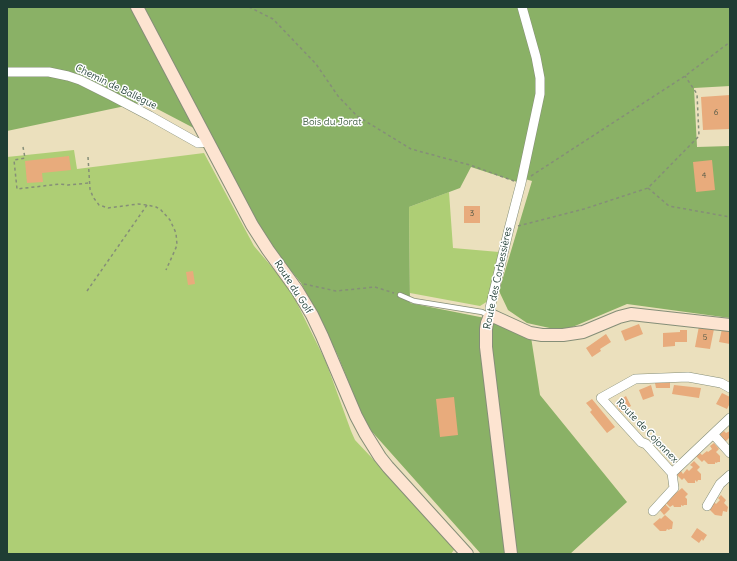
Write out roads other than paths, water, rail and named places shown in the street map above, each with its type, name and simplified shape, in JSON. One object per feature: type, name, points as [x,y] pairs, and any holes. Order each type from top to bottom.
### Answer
[{"type":"main road","name":"Route du Golf","points":[[137,7],[255,229],[304,301],[322,336],[356,416],[371,444],[388,467],[467,554]]},
{"type":"main road","points":[[492,316],[530,333],[542,335],[562,335],[583,332],[619,317],[631,314],[730,325]]},
{"type":"main road","name":"Route des Corbessières","points":[[492,316],[489,318],[487,323],[486,347],[511,554]]},
{"type":"street","name":"Route des Corbessières","points":[[492,316],[490,308],[521,183],[540,94],[540,78],[536,57],[522,7]]},
{"type":"street","name":"Chemin de Ballègue","points":[[7,72],[49,72],[68,76],[110,95],[198,143],[208,142]]},
{"type":"street","name":"Route de Cojonnex","points":[[653,510],[674,488],[672,473],[646,444],[641,442],[601,398],[635,379],[688,377],[721,382],[730,388]]},
{"type":"street","name":"Route de Cojonnex","points":[[672,473],[730,418]]},
{"type":"street","points":[[713,434],[730,453]]},
{"type":"street","points":[[707,506],[720,484],[730,475]]},
{"type":"lane","points":[[400,295],[414,301],[482,312],[492,316]]},
{"type":"park label","name":"Bois du Jorat","points":[[332,122]]}]
